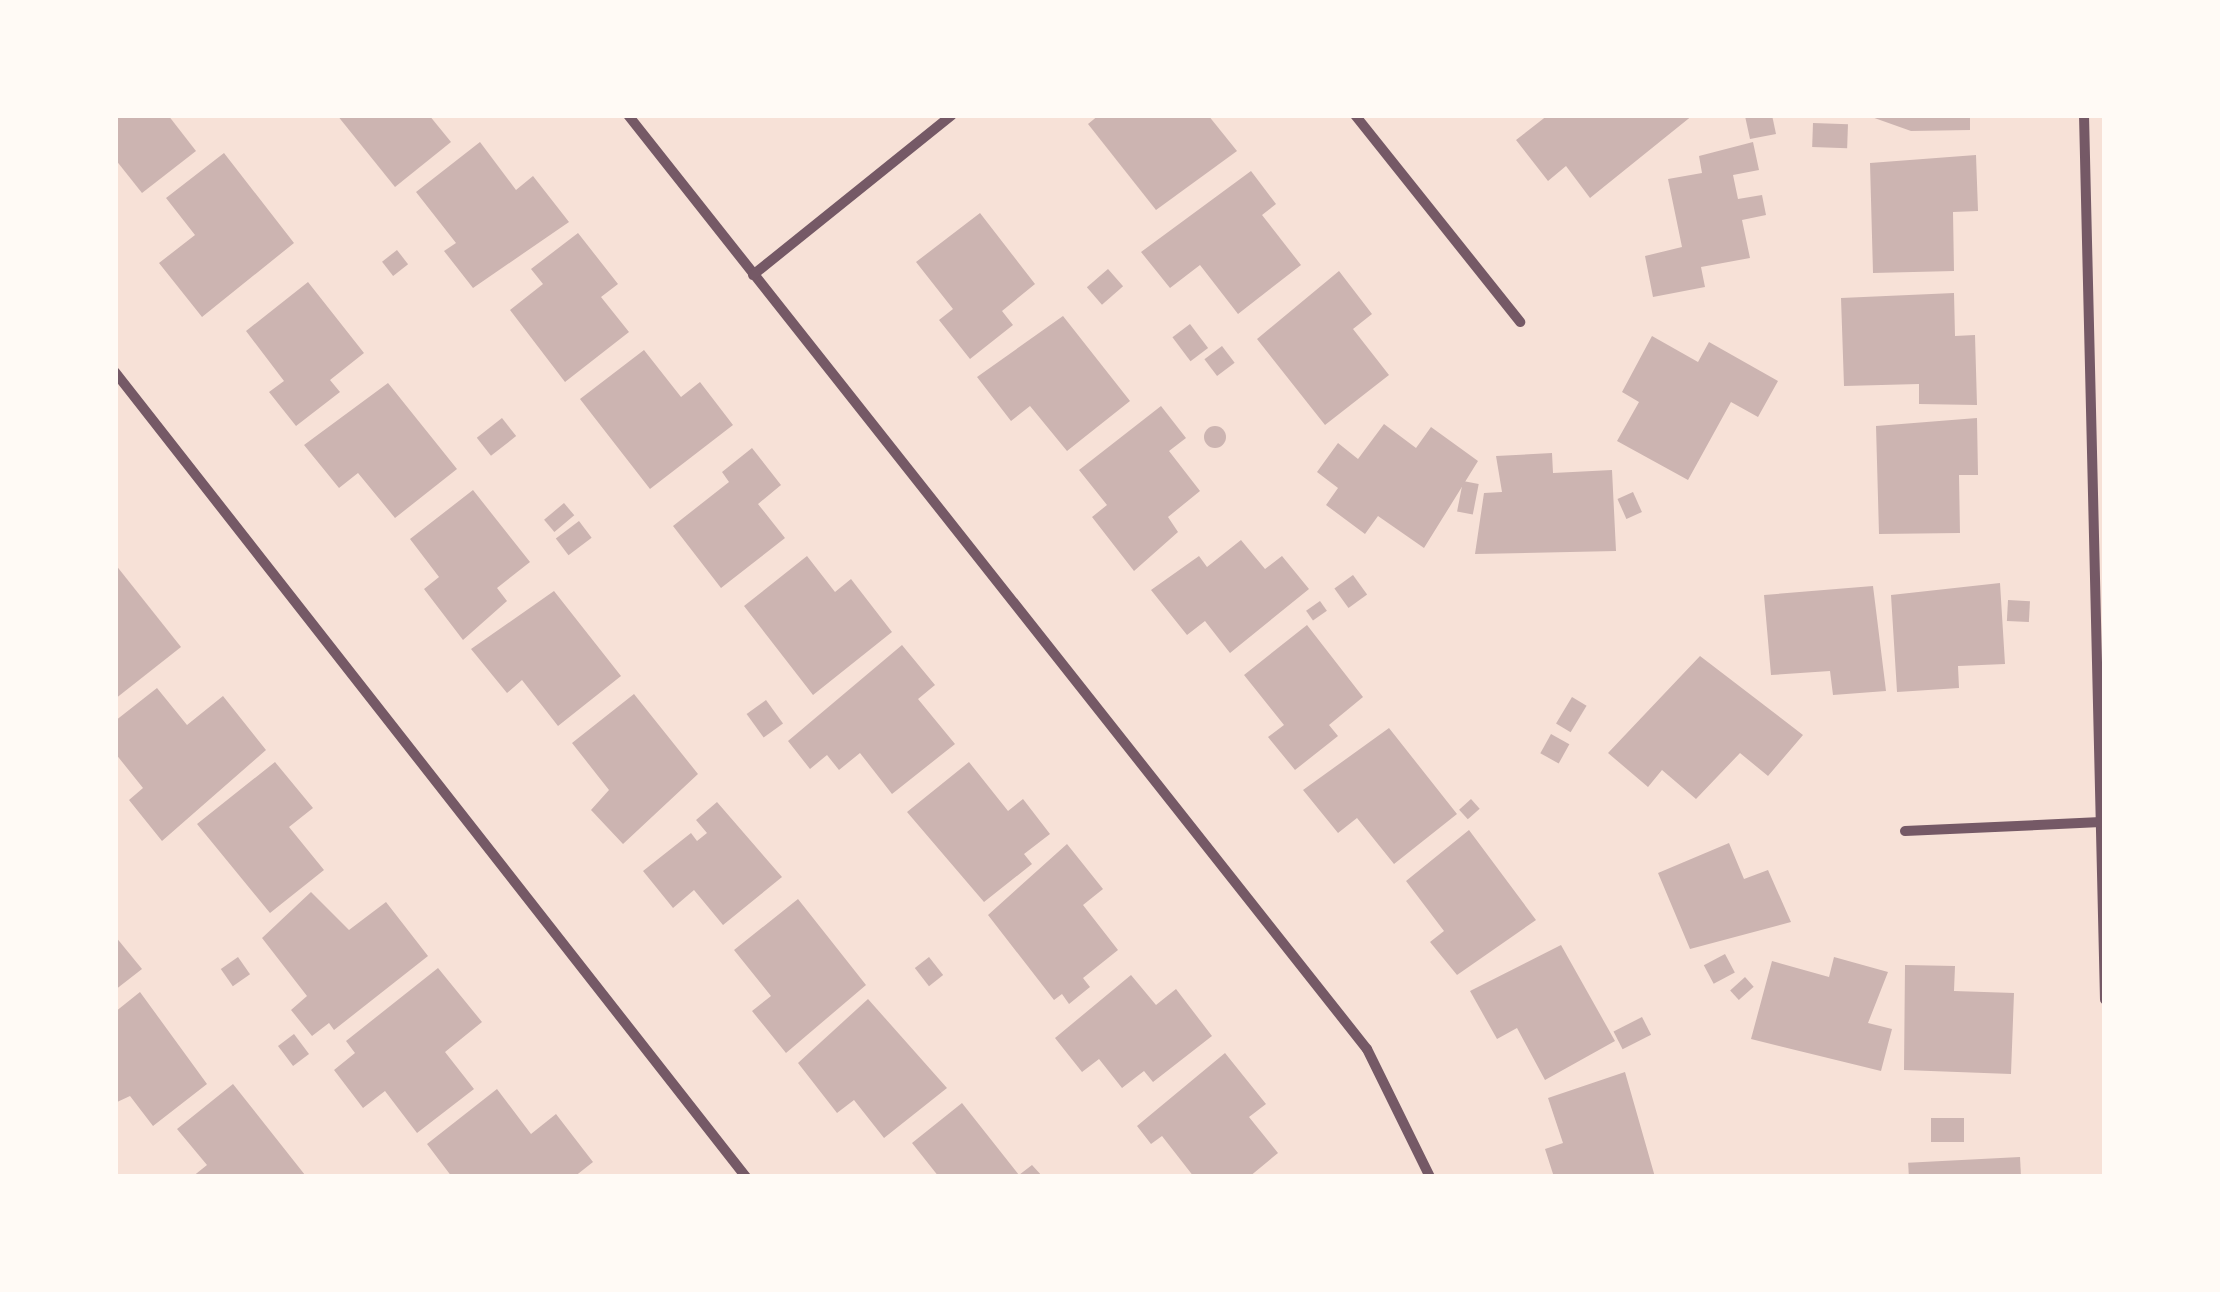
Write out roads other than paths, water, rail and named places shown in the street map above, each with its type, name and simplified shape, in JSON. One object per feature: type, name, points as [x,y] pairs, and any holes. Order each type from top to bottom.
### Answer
[{"type":"street","points":[[628,115],[1367,1049],[1430,1177]]},
{"type":"street","points":[[753,275],[952,115]]},
{"type":"street","points":[[1355,115],[1520,322]]},
{"type":"street","points":[[2084,115],[2105,1000]]},
{"type":"street","points":[[115,372],[746,1177]]},
{"type":"street","points":[[1905,831],[2102,822]]}]
